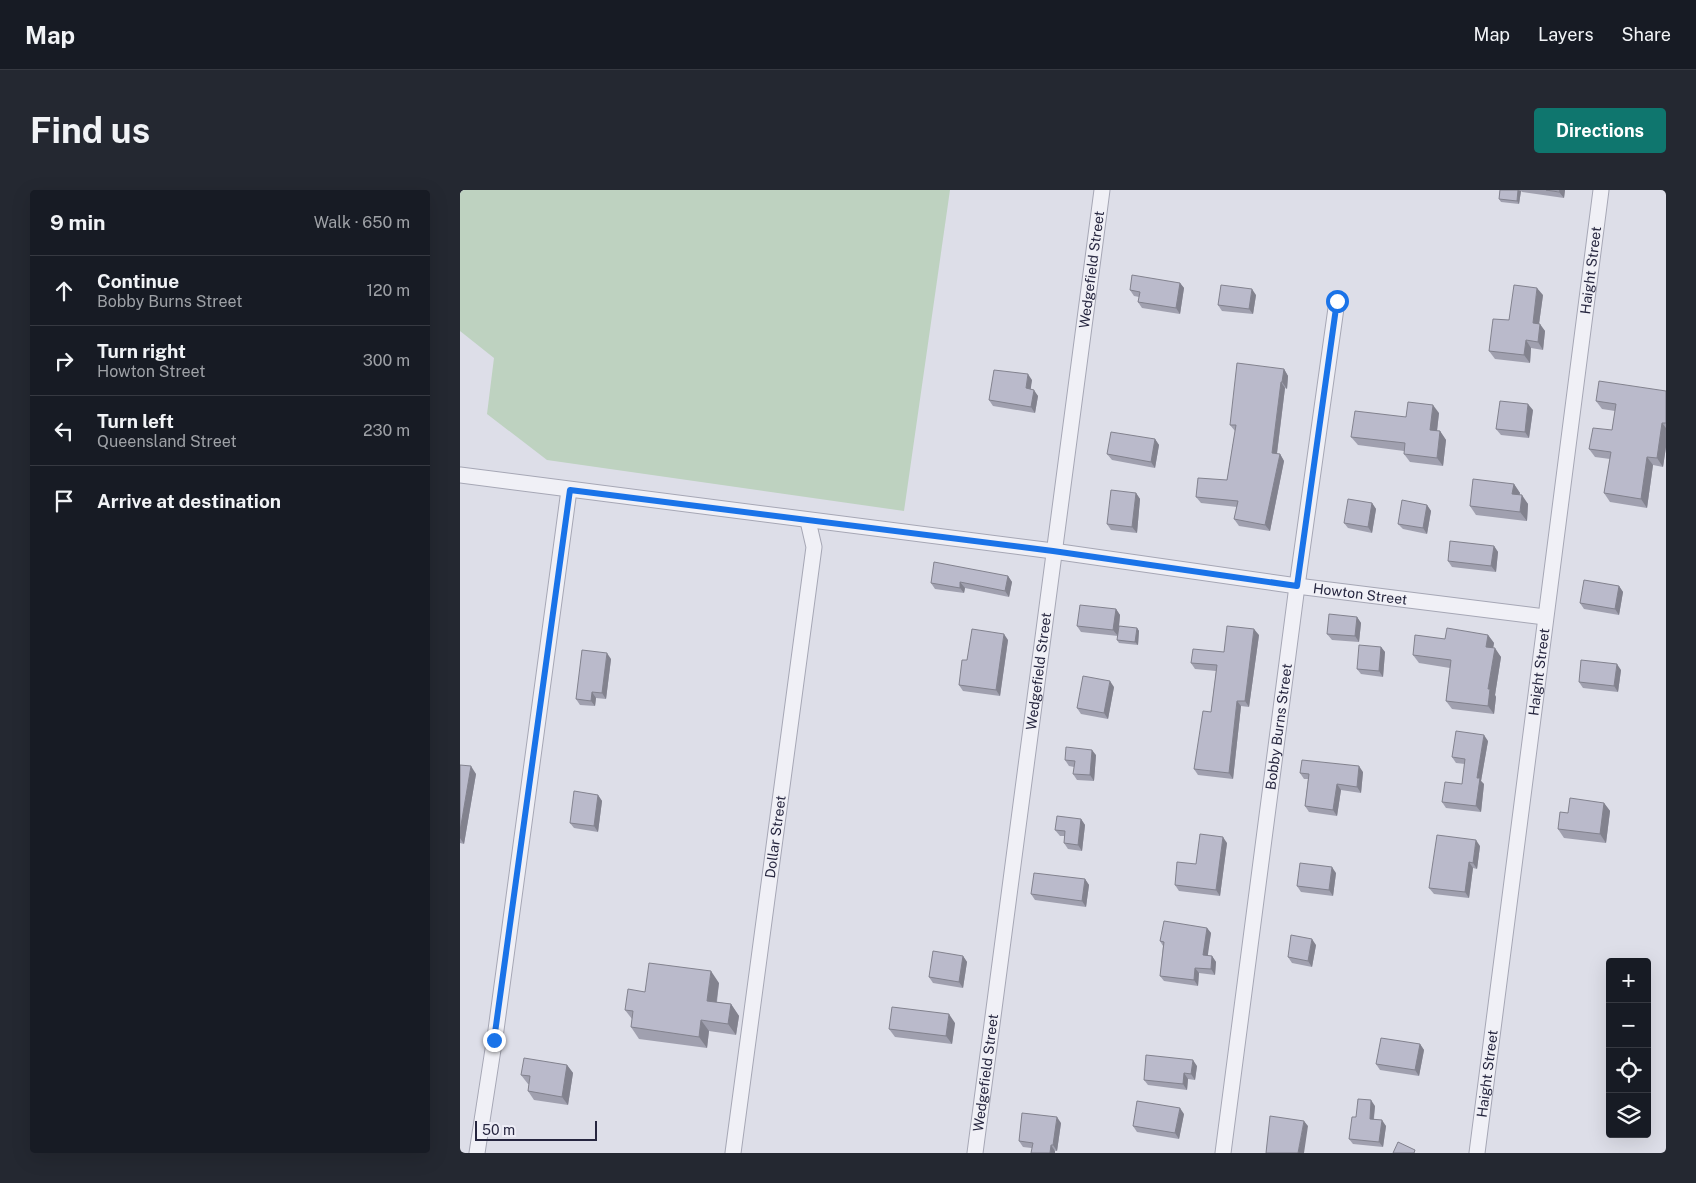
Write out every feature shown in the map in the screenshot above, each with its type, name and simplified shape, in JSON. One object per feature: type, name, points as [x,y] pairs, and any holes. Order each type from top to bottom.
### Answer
[{"type":"street","name":"Wedgefield Street","points":[[974,1153],[1102,190]]},
{"type":"street","name":"Haight Street","points":[[1477,1153],[1601,190]]},
{"type":"street","name":"Bobby Burns Street","points":[[1223,1153],[1297,586],[1337,301]]},
{"type":"street","name":"Howton Street","points":[[460,475],[1053,551],[1297,586],[1545,617]]},
{"type":"street","points":[[477,1153],[496,1030],[570,490]]},
{"type":"street","name":"Dollar Street","points":[[733,1153],[814,547],[808,520]]},
{"type":"green space","points":[[460,190],[950,190],[904,511],[547,460],[487,414],[494,358],[460,331]]},
{"type":"building","points":[[1500,190],[1518,190],[1517,201],[1499,199]]},
{"type":"building","points":[[1132,275],[1180,283],[1176,308],[1138,302],[1140,292],[1130,290]]},
{"type":"building","points":[[1221,285],[1252,289],[1249,309],[1218,305]]},
{"type":"building","points":[[1514,285],[1537,288],[1533,323],[1540,324],[1538,342],[1526,340],[1524,355],[1489,351],[1493,319],[1509,320]]},
{"type":"building","points":[[1237,363],[1284,369],[1272,453],[1280,454],[1265,525],[1234,519],[1238,501],[1196,497],[1198,478],[1227,480],[1236,425],[1230,425]]},
{"type":"building","points":[[994,370],[1028,374],[1026,388],[1034,390],[1031,407],[989,400]]},
{"type":"building","points":[[1599,381],[1666,391],[1666,423],[1662,423],[1657,458],[1647,457],[1641,499],[1604,493],[1611,452],[1589,449],[1593,428],[1612,430],[1616,404],[1596,401]]},
{"type":"building","points":[[1500,401],[1528,404],[1525,432],[1496,429]]},
{"type":"building","points":[[1408,402],[1433,405],[1430,430],[1440,431],[1437,458],[1404,454],[1405,443],[1351,437],[1355,411],[1406,417]]},
{"type":"building","points":[[1111,432],[1155,439],[1151,462],[1107,454]]},
{"type":"building","points":[[1473,479],[1514,484],[1512,494],[1522,495],[1520,512],[1470,506]]},
{"type":"building","points":[[1111,490],[1136,493],[1132,527],[1107,524]]},
{"type":"building","points":[[1348,499],[1372,503],[1368,527],[1344,523]]},
{"type":"building","points":[[1402,500],[1427,505],[1423,528],[1398,524]]},
{"type":"building","points":[[1450,541],[1494,546],[1491,566],[1448,561]]},
{"type":"building","points":[[934,562],[1008,576],[1005,591],[960,582],[960,588],[931,583]]},
{"type":"building","points":[[1584,580],[1619,586],[1615,609],[1580,603]]},
{"type":"building","points":[[1080,605],[1116,609],[1113,630],[1077,626]]},
{"type":"building","points":[[1329,614],[1357,617],[1355,636],[1327,634]]},
{"type":"building","points":[[1119,626],[1137,628],[1135,642],[1117,640]]},
{"type":"building","points":[[1227,626],[1254,629],[1245,701],[1237,701],[1229,773],[1194,769],[1203,711],[1211,712],[1217,665],[1191,663],[1193,649],[1224,652]]},
{"type":"building","points":[[1447,628],[1488,635],[1486,647],[1495,648],[1488,689],[1490,689],[1488,706],[1446,701],[1451,660],[1413,655],[1415,635],[1445,639]]},
{"type":"building","points":[[972,629],[1004,634],[996,690],[959,685],[962,660],[967,660]]},
{"type":"building","points":[[1359,645],[1381,647],[1379,671],[1357,669]]},
{"type":"building","points":[[582,650],[607,653],[602,693],[592,692],[591,701],[576,699]]},
{"type":"building","points":[[1581,660],[1617,664],[1614,686],[1579,682]]},
{"type":"building","points":[[1083,676],[1110,681],[1104,713],[1077,708]]},
{"type":"building","points":[[1456,731],[1484,735],[1477,778],[1480,778],[1476,806],[1442,802],[1445,782],[1462,784],[1465,759],[1452,757]]},
{"type":"building","points":[[1066,747],[1092,750],[1090,775],[1073,774],[1075,761],[1065,760]]},
{"type":"building","points":[[1302,760],[1359,766],[1357,787],[1337,784],[1333,810],[1305,806],[1309,774],[1300,773]]},
{"type":"building","points":[[460,765],[471,766],[460,831]]},
{"type":"building","points":[[574,791],[598,795],[594,826],[570,823]]},
{"type":"building","points":[[1570,798],[1604,803],[1600,834],[1558,829],[1560,812],[1568,813]]},
{"type":"building","points":[[1057,816],[1081,819],[1078,845],[1064,843],[1065,831],[1055,830]]},
{"type":"building","points":[[1200,834],[1223,837],[1216,890],[1175,885],[1177,862],[1196,864]]},
{"type":"building","points":[[1437,835],[1476,840],[1473,863],[1469,862],[1465,892],[1429,888]]},
{"type":"building","points":[[1300,863],[1332,867],[1329,890],[1297,886]]},
{"type":"building","points":[[1034,873],[1085,879],[1082,901],[1031,894]]},
{"type":"building","points":[[1164,921],[1207,928],[1203,955],[1212,956],[1211,969],[1195,968],[1194,980],[1160,976],[1164,942],[1160,941]]},
{"type":"building","points":[[1291,935],[1312,939],[1308,961],[1288,957]]},
{"type":"building","points":[[933,951],[963,956],[959,982],[929,977]]},
{"type":"building","points":[[649,963],[711,971],[707,1001],[731,1004],[728,1024],[701,1020],[699,1037],[631,1027],[633,1011],[625,1010],[628,989],[645,992]]},
{"type":"building","points":[[892,1007],[949,1014],[946,1036],[889,1029]]},
{"type":"building","points":[[1381,1038],[1420,1044],[1415,1070],[1376,1064]]},
{"type":"building","points":[[1146,1055],[1193,1060],[1191,1074],[1184,1073],[1183,1084],[1144,1080]]},
{"type":"building","points":[[524,1058],[567,1065],[562,1097],[528,1091],[530,1076],[521,1075]]},
{"type":"building","points":[[1358,1099],[1371,1100],[1370,1119],[1382,1120],[1379,1142],[1349,1139],[1352,1117],[1356,1117]]},
{"type":"building","points":[[1137,1101],[1180,1108],[1175,1133],[1133,1126]]},
{"type":"building","points":[[1022,1113],[1057,1117],[1050,1153],[1031,1153],[1033,1143],[1019,1141]]},
{"type":"building","points":[[1270,1116],[1304,1121],[1298,1153],[1266,1153]]},
{"type":"building","points":[[1398,1142],[1415,1150],[1414,1153],[1393,1153]]},
{"type":"route","points":[[494,1040],[570,490],[1053,551],[1297,586],[1337,301]]}]
